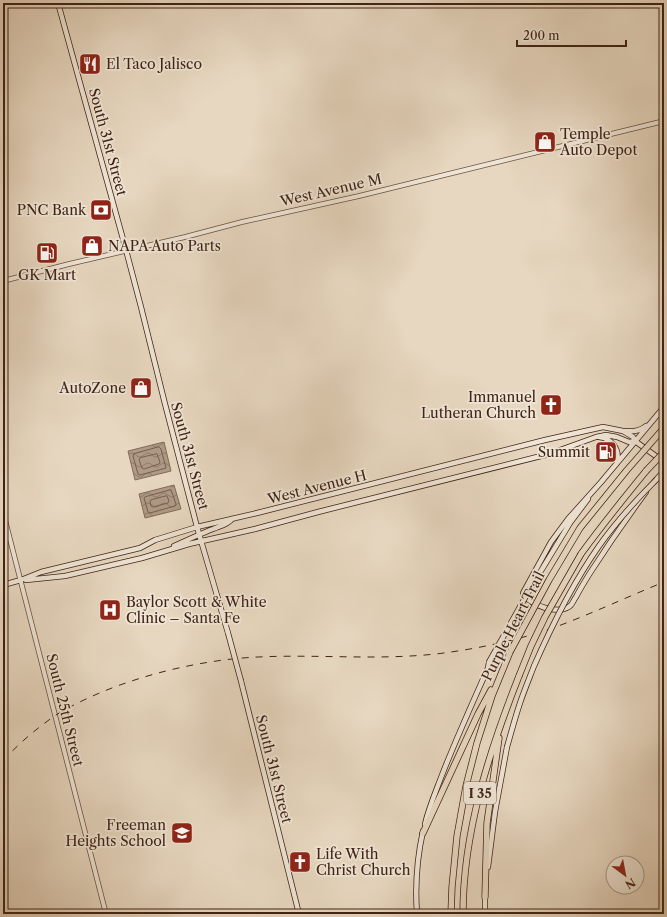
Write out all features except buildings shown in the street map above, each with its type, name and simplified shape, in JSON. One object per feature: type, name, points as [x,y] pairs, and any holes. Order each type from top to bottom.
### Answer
[{"type":"highway","name":"Purple Heart Trail","points":[[451,914],[457,836],[466,786],[477,743],[492,696],[510,652],[549,580],[580,528],[627,470],[664,429]]},
{"type":"highway","name":"Purple Heart Trail","points":[[463,914],[470,840],[482,787],[502,721],[531,646],[545,617],[597,531],[646,471],[664,452]]},
{"type":"highway","points":[[423,832],[478,714],[510,652]]},
{"type":"highway","points":[[485,897],[488,823],[502,721]]},
{"type":"main road","name":"South 31st Street","points":[[58,3],[126,250],[197,527],[228,633],[299,914]]},
{"type":"main road","points":[[417,914],[416,885],[419,854],[428,814],[459,733],[488,668],[489,662],[530,589],[570,523],[603,480],[664,407]]},
{"type":"main road","points":[[623,431],[631,432],[639,430],[655,418]]},
{"type":"main road","name":"West Avenue H","points":[[3,585],[41,572],[140,548],[155,540],[197,527],[545,440],[603,427],[623,431],[633,437],[635,441],[664,462]]},
{"type":"main road","name":"West Avenue H","points":[[21,580],[65,576],[142,558],[189,544],[202,542],[549,454],[596,437],[606,435],[617,437],[629,442],[635,441]]},
{"type":"main road","points":[[596,437],[602,437],[614,444],[618,457],[616,464]]},
{"type":"main road","points":[[486,914],[485,897],[495,812],[508,747],[520,702],[543,646],[580,576],[599,546],[629,507],[664,471]]},
{"type":"main road","points":[[603,480],[568,519],[551,542],[523,593],[531,603],[548,609],[565,609],[571,606],[588,576],[623,523],[656,479]]},
{"type":"main road","points":[[166,551],[212,529],[229,523],[232,519]]},
{"type":"street","name":"West Avenue M","points":[[3,281],[664,121]]},
{"type":"street","name":"South 25th Street","points":[[3,512],[106,914]]},
{"type":"water","points":[[164,442],[171,471],[135,480],[128,451]]},
{"type":"water","points":[[174,485],[181,509],[145,518],[139,494]]},
{"type":"railway","points":[[3,761],[28,736],[56,715],[102,692],[153,674],[206,663],[258,657],[398,657],[472,649],[513,640],[553,628],[664,582]]},
{"type":"place","name":"El Taco Jalisco","points":[[90,64]]},
{"type":"place","name":"Temple Auto Depot","points":[[545,142]]},
{"type":"place","name":"PNC Bank","points":[[101,210]]},
{"type":"place","name":"NAPA Auto Parts","points":[[92,246]]},
{"type":"place","name":"GK Mart","points":[[47,253]]},
{"type":"place","name":"AutoZone","points":[[141,388]]},
{"type":"place","name":"Immanuel Lutheran Church","points":[[551,405]]},
{"type":"place","name":"Summit","points":[[606,452]]},
{"type":"place","name":"Baylor Scott & White Clinic – Santa Fe","points":[[110,610]]},
{"type":"place","name":"Freeman Heights School","points":[[182,833]]},
{"type":"place","name":"Life With Christ Church","points":[[300,862]]}]
